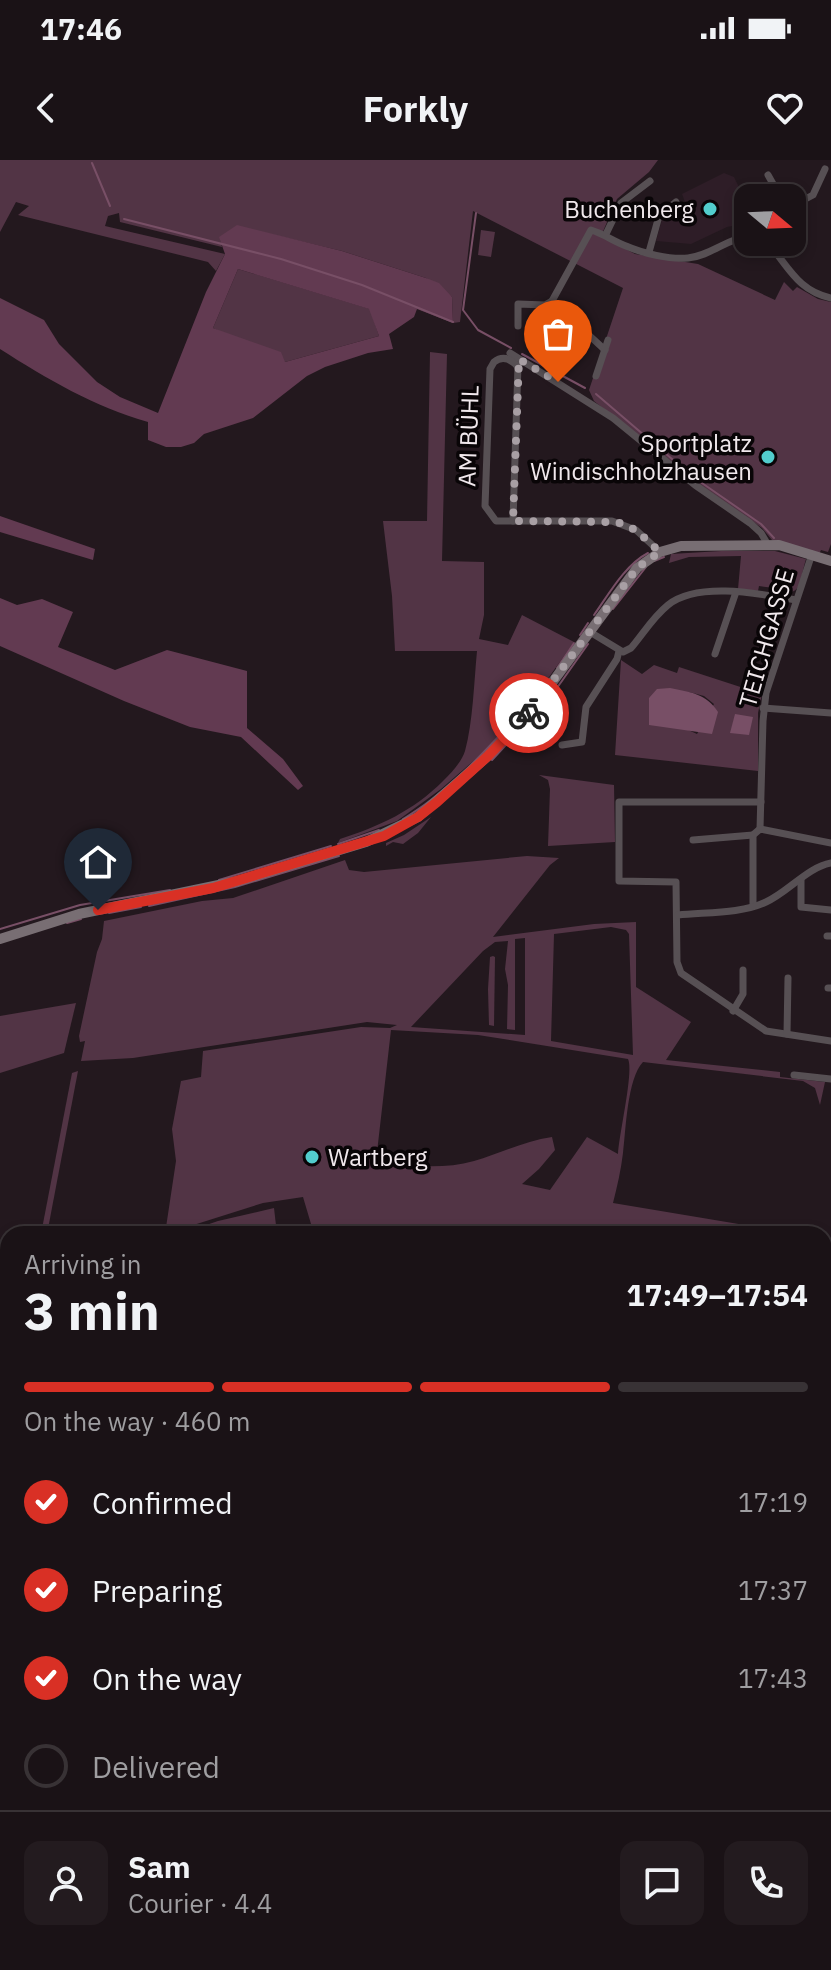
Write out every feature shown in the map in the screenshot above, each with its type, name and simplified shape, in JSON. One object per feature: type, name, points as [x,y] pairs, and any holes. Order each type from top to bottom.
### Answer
[{"type":"street","points":[[806,199],[813,195],[825,169]]},
{"type":"street","points":[[768,175],[773,184]]},
{"type":"street","points":[[606,234],[621,203],[650,181]]},
{"type":"street","points":[[649,252],[659,216],[676,202]]},
{"type":"street","points":[[518,326],[518,304],[545,305],[552,301],[591,230],[606,234],[623,245],[690,258],[734,239]]},
{"type":"street","points":[[778,256],[799,283],[816,294],[831,298]]},
{"type":"street","points":[[552,301],[605,350]]},
{"type":"street","points":[[596,376],[608,340]]},
{"type":"street","points":[[510,353],[518,363],[613,418],[695,485],[750,523],[768,545]]},
{"type":"street","name":"AM BÜHL","points":[[504,358],[518,363],[513,521],[496,521],[485,506],[490,369],[494,362],[504,358]]},
{"type":"street","points":[[513,521],[617,522],[636,530],[660,552]]},
{"type":"street","points":[[0,939],[79,914],[238,881],[348,848],[402,826],[437,802],[506,737],[534,707],[637,568],[660,552],[681,546],[768,545],[831,561]]},
{"type":"street","name":"TEICHGASSE","points":[[753,906],[761,802],[763,708],[812,554]]},
{"type":"street","points":[[590,632],[619,651],[631,648],[654,619],[675,601],[700,593],[736,592],[796,600]]},
{"type":"street","points":[[715,654],[736,592]]},
{"type":"street","points":[[562,745],[582,742],[586,707],[619,651]]},
{"type":"street","points":[[763,708],[831,713]]},
{"type":"street","points":[[761,802],[619,802],[620,882],[676,882],[677,962],[681,973],[766,1031],[831,1041]]},
{"type":"street","points":[[693,840],[757,832],[831,843]]},
{"type":"street","points":[[678,915],[753,906],[779,895],[820,866],[831,863]]},
{"type":"street","points":[[801,880],[801,907],[831,910]]},
{"type":"street","points":[[733,1011],[743,994],[743,970]]},
{"type":"street","points":[[787,1034],[788,978]]},
{"type":"street","points":[[794,1075],[831,1079]]},
{"type":"shaded area","points":[[0,160],[658,160],[649,172],[617,199],[601,236],[635,254],[698,264],[775,300],[784,282],[793,291],[797,287],[818,299],[831,302],[831,544],[828,552],[821,550],[819,554],[772,540],[762,528],[690,478],[594,401],[589,390],[623,288],[473,211],[460,322],[453,323],[452,297],[426,278],[342,251],[262,232],[220,237],[222,247],[120,222],[119,213],[108,216],[105,226],[225,254],[216,271],[208,262],[18,215],[29,206],[16,202],[0,232]]},
{"type":"shaded area","name":"Buchenberg","points":[[724,173],[734,177],[737,184],[734,184],[734,226],[691,244],[656,241],[663,216],[685,202],[682,194]]},
{"type":"shaded area","points":[[237,225],[342,251],[426,278],[439,283],[452,297],[453,323],[417,309],[414,317],[389,334],[393,349],[368,353],[325,367],[307,376],[253,418],[204,434],[194,443],[181,447],[166,447],[148,440],[148,422],[72,391],[0,349],[0,298],[44,320],[59,344],[97,382],[120,397],[158,413],[206,292],[225,254],[219,237]],"holes":[[[238,269],[369,309],[379,336],[285,362],[281,352],[213,328]]]},
{"type":"shaded area","points":[[481,230],[495,232],[491,257],[478,255]]},
{"type":"shaded area","points":[[238,269],[370,309],[379,336],[285,362],[213,328]]},
{"type":"shaded area","points":[[430,352],[447,354],[442,561],[484,562],[484,615],[479,639],[508,645],[522,615],[574,642],[532,701],[478,757],[441,789],[397,821],[338,843],[340,839],[395,816],[432,792],[458,764],[468,740],[477,651],[395,651],[383,521],[427,521]]},
{"type":"shaded area","points":[[0,516],[95,549],[93,560],[0,532]]},
{"type":"shaded area","points":[[775,551],[806,559],[798,587],[790,593],[773,593],[774,588],[759,586],[758,591],[738,589],[741,556],[689,557],[669,563],[671,554]]},
{"type":"shaded area","points":[[0,598],[17,605],[42,599],[73,612],[58,647],[115,670],[167,650],[247,671],[247,728],[283,759],[303,786],[298,790],[241,737],[190,727],[0,646]]},
{"type":"shaded area","points":[[621,660],[642,674],[654,665],[677,673],[679,667],[762,694],[758,713],[758,771],[615,755]],"holes":[[[689,692],[704,696],[714,704],[697,734],[649,712],[649,698]]]},
{"type":"shaded area","points":[[670,688],[697,695],[714,706],[718,712],[712,734],[649,725],[649,698],[657,689]]},
{"type":"shaded area","points":[[735,714],[753,717],[749,735],[730,733]]},
{"type":"shaded area","points":[[539,775],[614,785],[615,842],[548,846],[550,789],[548,780]]},
{"type":"shaded area","points":[[431,817],[418,833],[403,844],[393,842],[386,846],[386,843]]},
{"type":"shaded area","points":[[527,856],[559,858],[550,865],[493,937],[636,922],[636,987],[691,1022],[666,1060],[780,1072],[780,1077],[825,1082],[820,1105],[815,1088],[803,1081],[643,1062],[638,1070],[630,1092],[613,1203],[751,1226],[312,1226],[303,1197],[263,1203],[190,1226],[166,1226],[176,1161],[172,1129],[181,1081],[201,1077],[203,1051],[361,1027],[390,1028],[397,1025],[367,1022],[133,1058],[81,1061],[85,1041],[80,1042],[79,1036],[104,921],[202,901],[233,898],[345,860],[349,870],[364,872]],"holes":[[[611,927],[626,930],[629,934],[633,1055],[551,1041],[554,934]],[[525,938],[525,1035],[411,1027],[483,951],[495,942],[508,941],[505,969],[508,985],[507,1029],[515,1030],[515,939]],[[391,1030],[478,1035],[628,1059],[629,1076],[618,1154],[587,1137],[550,1190],[522,1184],[555,1150],[552,1137],[450,1166],[413,1166],[376,1161]]]},
{"type":"shaded area","points":[[493,956],[494,1026],[489,1025],[488,989],[490,957]]},
{"type":"shaded area","points":[[76,1003],[64,1053],[0,1073],[0,1016]]},
{"type":"shaded area","points":[[78,1071],[49,1226],[43,1226],[72,1073]]},
{"type":"shaded area","points":[[274,1208],[276,1226],[203,1226]]},
{"type":"waterway","points":[[92,163],[110,206]]},
{"type":"waterway","points":[[476,213],[463,310],[478,330],[511,348]]},
{"type":"waterway","points":[[124,219],[281,259],[362,285],[453,322]]},
{"type":"waterway","points":[[522,354],[585,388]]},
{"type":"waterway","points":[[596,394],[693,477]]},
{"type":"waterway","points":[[699,481],[761,524],[774,538]]},
{"type":"waterway","points":[[594,615],[625,572],[648,553]]},
{"type":"waterway","points":[[654,561],[664,557]]},
{"type":"waterway","points":[[613,609],[646,567]]},
{"type":"waterway","points":[[580,635],[588,623]]},
{"type":"waterway","points":[[557,668],[574,643]]},
{"type":"waterway","points":[[492,760],[552,695],[588,644]]},
{"type":"waterway","points":[[532,701],[541,689]]},
{"type":"waterway","points":[[403,819],[452,783],[524,709]]},
{"type":"waterway","points":[[338,844],[379,830]]},
{"type":"waterway","points":[[219,880],[331,846]]},
{"type":"waterway","points":[[149,906],[235,887],[339,856]]},
{"type":"waterway","points":[[0,929],[80,905],[170,890]]},
{"type":"waterway","points":[[109,913],[141,907]]},
{"type":"waterway","points":[[67,923],[81,919]]},
{"type":"way so far","points":[[529,713],[637,568],[660,552],[636,530],[617,522],[513,521],[519,359],[558,382]]},
{"type":"place","name":"Buchenberg","points":[[710,209]]},
{"type":"place","name":"Sportplatz Windischholzhausen","points":[[768,457]]},
{"type":"place","name":"Wartberg","points":[[312,1157]]},
{"type":"route","points":[[98,910],[213,888],[384,836],[437,802],[529,713]]}]
